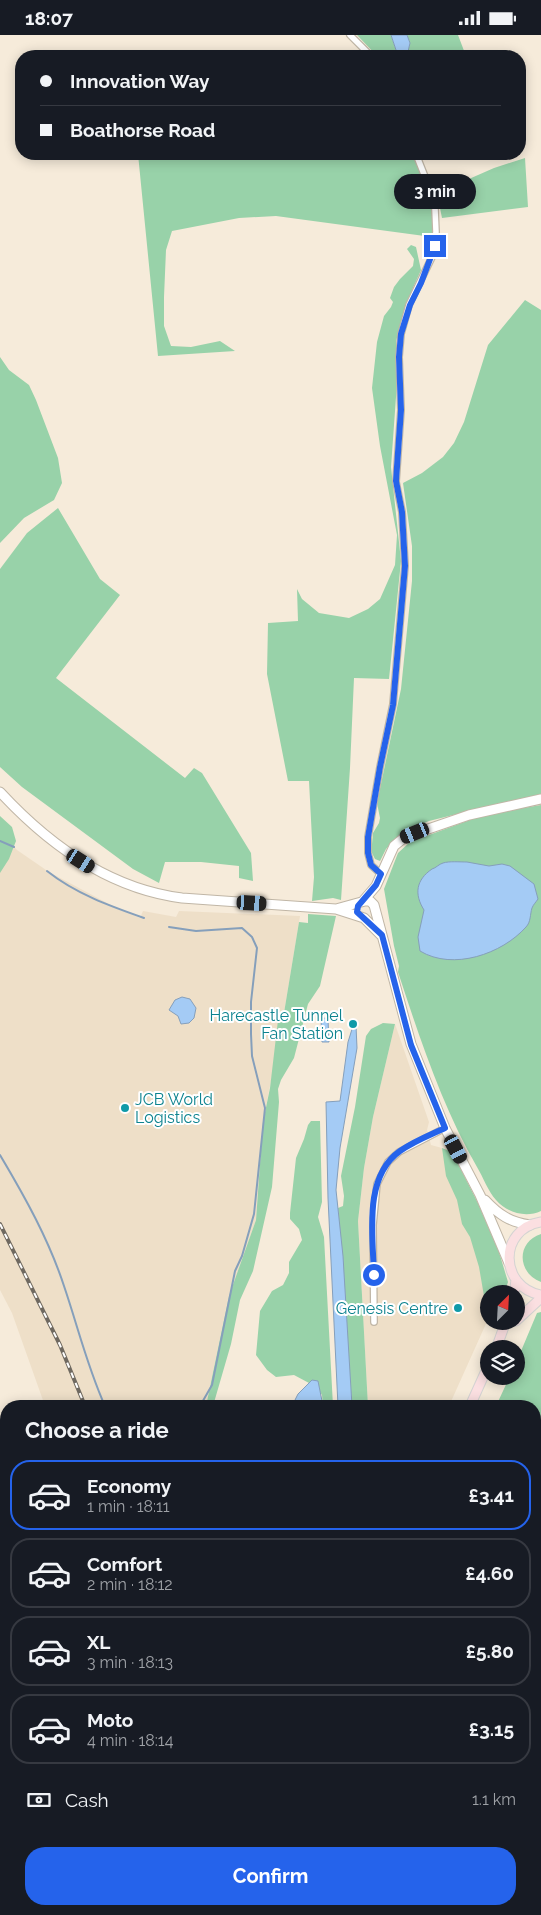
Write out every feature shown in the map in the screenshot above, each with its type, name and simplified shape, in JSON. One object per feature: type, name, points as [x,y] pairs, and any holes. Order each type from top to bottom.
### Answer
[{"type":"main road","points":[[525,1312],[541,1297],[527,1291],[516,1280],[509,1263],[509,1251],[518,1233],[530,1225],[541,1221]]},
{"type":"main road","points":[[515,1285],[516,1280]]},
{"type":"main road","points":[[501,1338],[503,1330]]},
{"type":"main road","points":[[501,1338],[508,1330]]},
{"type":"main road","points":[[473,1400],[480,1384]]},
{"type":"street","points":[[350,35],[365,50]]},
{"type":"street","points":[[381,874],[371,865],[368,853],[368,837],[393,705],[405,566],[402,512],[396,481],[401,410],[399,357],[401,334],[410,305],[432,257],[436,232],[436,209],[418,160]]},
{"type":"street","points":[[0,792],[33,827],[68,853],[94,869],[130,886],[164,896],[336,909],[362,917],[371,917],[375,910],[376,885]]},
{"type":"street","points":[[382,935],[362,917],[357,909],[376,885],[394,846],[405,837],[469,815],[541,799]]},
{"type":"street","points":[[336,909],[370,901],[375,910],[411,1045],[445,1128],[480,1195],[509,1263]]},
{"type":"street","points":[[374,1322],[373,1225],[375,1193],[380,1176],[388,1162],[399,1152],[445,1128]]},
{"type":"street","points":[[480,1195],[505,1218],[513,1222],[530,1225]]},
{"type":"shaded area","points":[[0,831],[17,850],[49,872],[140,918],[143,911],[176,917],[179,911],[300,916],[263,1122],[256,1220],[229,1296],[207,1400],[43,1400],[12,1313],[0,1290]]},
{"type":"shaded area","points":[[395,1024],[429,1122],[427,1130],[431,1145],[442,1148],[483,1231],[488,1285],[480,1285],[480,1330],[483,1330],[452,1400],[368,1400],[358,1221],[364,1168],[373,1117]]},
{"type":"green space","points":[[357,35],[391,35],[396,50],[371,50]]},
{"type":"green space","points":[[407,35],[458,35],[464,50],[408,50],[410,43]]},
{"type":"green space","points":[[139,160],[415,160],[431,205],[432,237],[276,216],[239,218],[172,231],[166,250],[164,297],[164,326],[171,346],[191,347],[220,341],[235,351],[158,356]]},
{"type":"green space","points":[[519,160],[525,160],[528,207],[442,218],[437,193],[494,168]]},
{"type":"green space","points":[[411,245],[416,247],[421,270],[409,297],[396,341],[397,383],[391,467],[401,561],[389,679],[354,678],[341,900],[333,898],[312,901],[314,877],[309,781],[288,781],[267,674],[268,623],[298,621],[297,589],[302,599],[319,613],[349,618],[368,609],[380,599],[395,565],[397,535],[380,446],[372,388],[377,342],[384,316],[393,302],[390,298],[394,287],[413,266],[414,259],[407,249]]},
{"type":"green space","points":[[525,300],[541,310],[541,794],[429,821],[402,832],[386,849],[380,861],[375,859],[372,853],[373,833],[380,818],[377,803],[401,689],[412,581],[412,546],[403,483],[422,473],[443,457],[454,443],[464,422],[488,345]]},
{"type":"green space","points":[[0,357],[9,370],[29,385],[58,458],[62,483],[54,500],[24,518],[0,543]]},
{"type":"green space","points":[[58,508],[100,579],[120,595],[56,678],[185,778],[194,768],[202,773],[251,853],[253,881],[239,878],[239,866],[201,862],[165,862],[159,883],[133,869],[22,787],[0,767],[0,569],[27,533]]},
{"type":"green space","points":[[541,805],[541,1211],[523,1214],[506,1208],[493,1196],[464,1144],[442,1096],[423,1047],[398,972],[399,966],[384,889],[398,853],[410,842],[486,814]]},
{"type":"green space","points":[[0,816],[12,827],[16,841],[9,859],[0,873]]},
{"type":"green space","points":[[308,914],[336,916],[320,986],[308,1004],[294,1058],[278,1089],[279,1102],[272,1187],[253,1271],[240,1300],[231,1344],[215,1400],[207,1400],[229,1296],[256,1220],[263,1122],[270,1088],[278,1020],[283,1019],[299,922],[308,923]]},
{"type":"green space","points":[[383,1023],[395,1024],[373,1117],[364,1168],[358,1221],[368,1400],[352,1400],[338,1208],[343,1206],[344,1196],[341,1176],[355,1107],[366,1036],[371,1029]]},
{"type":"green space","points":[[311,1121],[320,1121],[322,1202],[318,1217],[324,1237],[333,1400],[322,1400],[322,1395],[312,1380],[309,1383],[294,1375],[276,1377],[267,1370],[256,1355],[260,1311],[272,1291],[283,1285],[289,1273],[289,1262],[302,1240],[299,1229],[290,1219],[290,1213],[296,1158]]},
{"type":"green space","points":[[442,1148],[452,1152],[477,1201],[499,1252],[508,1282],[507,1285],[482,1285],[470,1237],[462,1224],[457,1200],[446,1176]]},
{"type":"green space","points":[[541,1234],[541,1282],[527,1272],[523,1258],[527,1244]]},
{"type":"green space","points":[[541,1312],[541,1400],[499,1400],[506,1385],[525,1385],[525,1342],[537,1313]]},
{"type":"water","points":[[391,35],[407,35],[410,43],[408,50],[396,50]]},
{"type":"water","points":[[445,862],[467,862],[489,866],[502,864],[510,866],[534,884],[538,899],[532,908],[528,925],[516,937],[504,945],[476,957],[447,959],[433,957],[420,951],[418,937],[424,910],[419,898],[418,888],[427,873]]},
{"type":"water","points":[[182,997],[190,999],[196,1008],[194,1018],[189,1023],[181,1024],[178,1016],[169,1010],[175,1000]]},
{"type":"water","points":[[321,1019],[328,1019],[329,1042],[322,1042]]},
{"type":"water","points":[[353,1026],[356,1026],[357,1048],[340,1148],[336,1190],[343,1256],[352,1400],[338,1400],[328,1198],[326,1102],[340,1101],[348,1042]]},
{"type":"water","points":[[312,1380],[318,1381],[322,1400],[295,1400],[298,1394]]},
{"type":"waterway","points":[[0,841],[14,847]]},
{"type":"waterway","points":[[47,871],[81,893],[144,918]]},
{"type":"waterway","points":[[169,927],[196,931],[242,928],[252,937],[257,948],[251,1002],[252,1056],[265,1108],[254,1214],[242,1256],[235,1271],[212,1385],[203,1400]]},
{"type":"waterway","points":[[0,1155],[44,1235],[58,1269],[103,1400]]},
{"type":"railway","points":[[0,1224],[60,1345],[83,1400]]},
{"type":"place","name":"Harecastle Tunnel Fan Station","points":[[353,1024]]},
{"type":"place","name":"JCB World Logistics","points":[[125,1108]]},
{"type":"place","name":"Genesis Centre","points":[[458,1308]]},
{"type":"route","points":[[374,1275],[373,1225],[375,1193],[380,1176],[388,1162],[399,1152],[445,1128],[411,1045],[382,935],[357,912],[358,906],[376,885],[381,874],[371,865],[368,853],[368,837],[393,705],[400,645],[405,566],[402,512],[396,481],[401,410],[399,357],[401,334],[410,305],[421,283],[435,246]]}]
